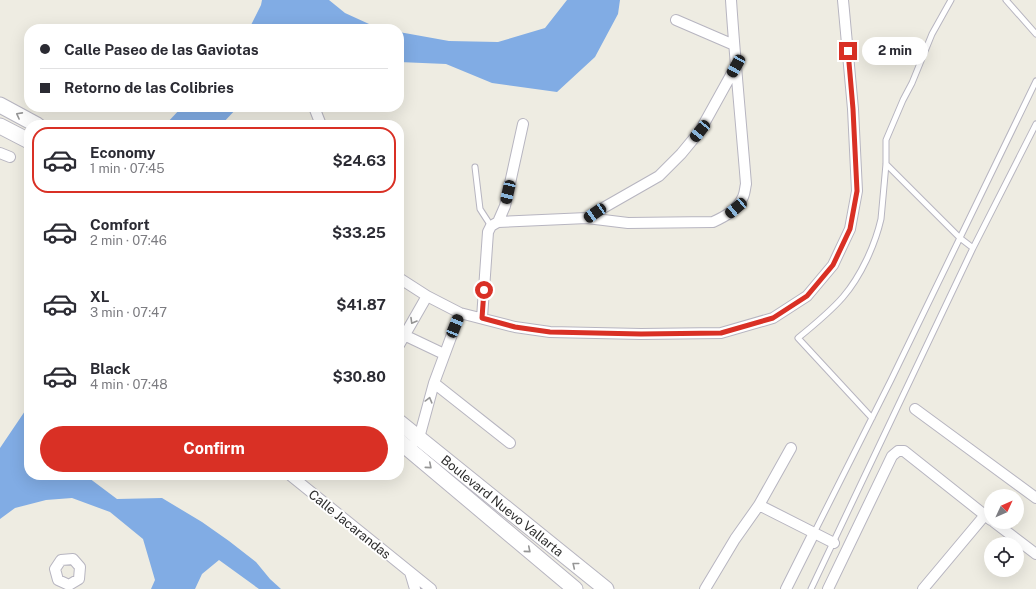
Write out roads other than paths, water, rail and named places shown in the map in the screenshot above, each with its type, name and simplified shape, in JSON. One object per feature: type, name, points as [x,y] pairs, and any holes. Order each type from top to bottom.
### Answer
[{"type":"main road","points":[[0,105],[28,120]]},
{"type":"main road","points":[[0,126],[24,138]]},
{"type":"main road","name":"Boulevard Nuevo Vallarta","points":[[404,426],[606,589]]},
{"type":"main road","name":"Boulevard Nuevo Vallarta","points":[[404,445],[575,589]]},
{"type":"street","points":[[495,224],[587,218],[628,223],[713,222],[726,216],[736,208],[743,196],[746,184],[731,0]]},
{"type":"street","points":[[404,281],[427,296],[460,312],[515,327],[550,332],[641,334],[721,333],[773,318],[807,296],[833,265],[850,229],[857,191],[853,109],[843,0]]},
{"type":"street","points":[[676,20],[734,45]]},
{"type":"street","points":[[587,218],[659,176],[681,154],[700,131],[736,66]]},
{"type":"street","points":[[482,318],[488,232],[495,224],[505,206],[523,124]]},
{"type":"street","points":[[0,153],[10,157]]},
{"type":"street","points":[[427,296],[404,335],[444,354]]},
{"type":"street","points":[[404,445],[419,438],[434,383],[460,312]]},
{"type":"street","points":[[434,383],[510,443]]},
{"type":"street","points":[[915,409],[1036,498]]},
{"type":"street","points":[[705,589],[735,539],[759,506],[791,448]]},
{"type":"street","points":[[828,589],[892,456],[898,451],[904,451],[984,514]]},
{"type":"street","name":"Calle Jacarandas","points":[[296,480],[431,589]]},
{"type":"street","points":[[759,506],[834,543]]},
{"type":"street","points":[[923,589],[984,521]]},
{"type":"street","points":[[1003,529],[1036,554]]},
{"type":"street","points":[[786,589],[814,533]]},
{"type":"street","points":[[410,572],[416,589]]},
{"type":"lane","points":[[872,418],[798,338],[839,302],[858,276],[870,252],[881,219],[886,164],[886,140],[932,34],[951,0]]},
{"type":"lane","points":[[1006,0],[1036,34]]},
{"type":"lane","points":[[814,533],[872,418],[1036,81]]},
{"type":"lane","points":[[811,589],[973,248],[1036,124]]},
{"type":"lane","points":[[886,164],[960,238],[973,248]]},
{"type":"lane","points":[[475,167],[480,209],[495,224]]},
{"type":"water","points":[[262,0],[329,0],[345,13],[369,24],[252,24]]},
{"type":"water","points":[[567,0],[620,0],[618,14],[595,57],[557,92],[492,83],[446,64],[404,62],[404,33],[449,41],[498,42],[545,28]]},
{"type":"water","points":[[177,112],[233,112],[226,120],[170,120]]},
{"type":"water","points":[[24,412],[24,480],[92,480],[117,499],[162,498],[202,522],[229,541],[256,562],[270,579],[281,589],[259,589],[219,560],[202,574],[195,589],[151,589],[155,580],[143,539],[110,512],[72,498],[46,500],[15,508],[0,519],[0,448]]}]
